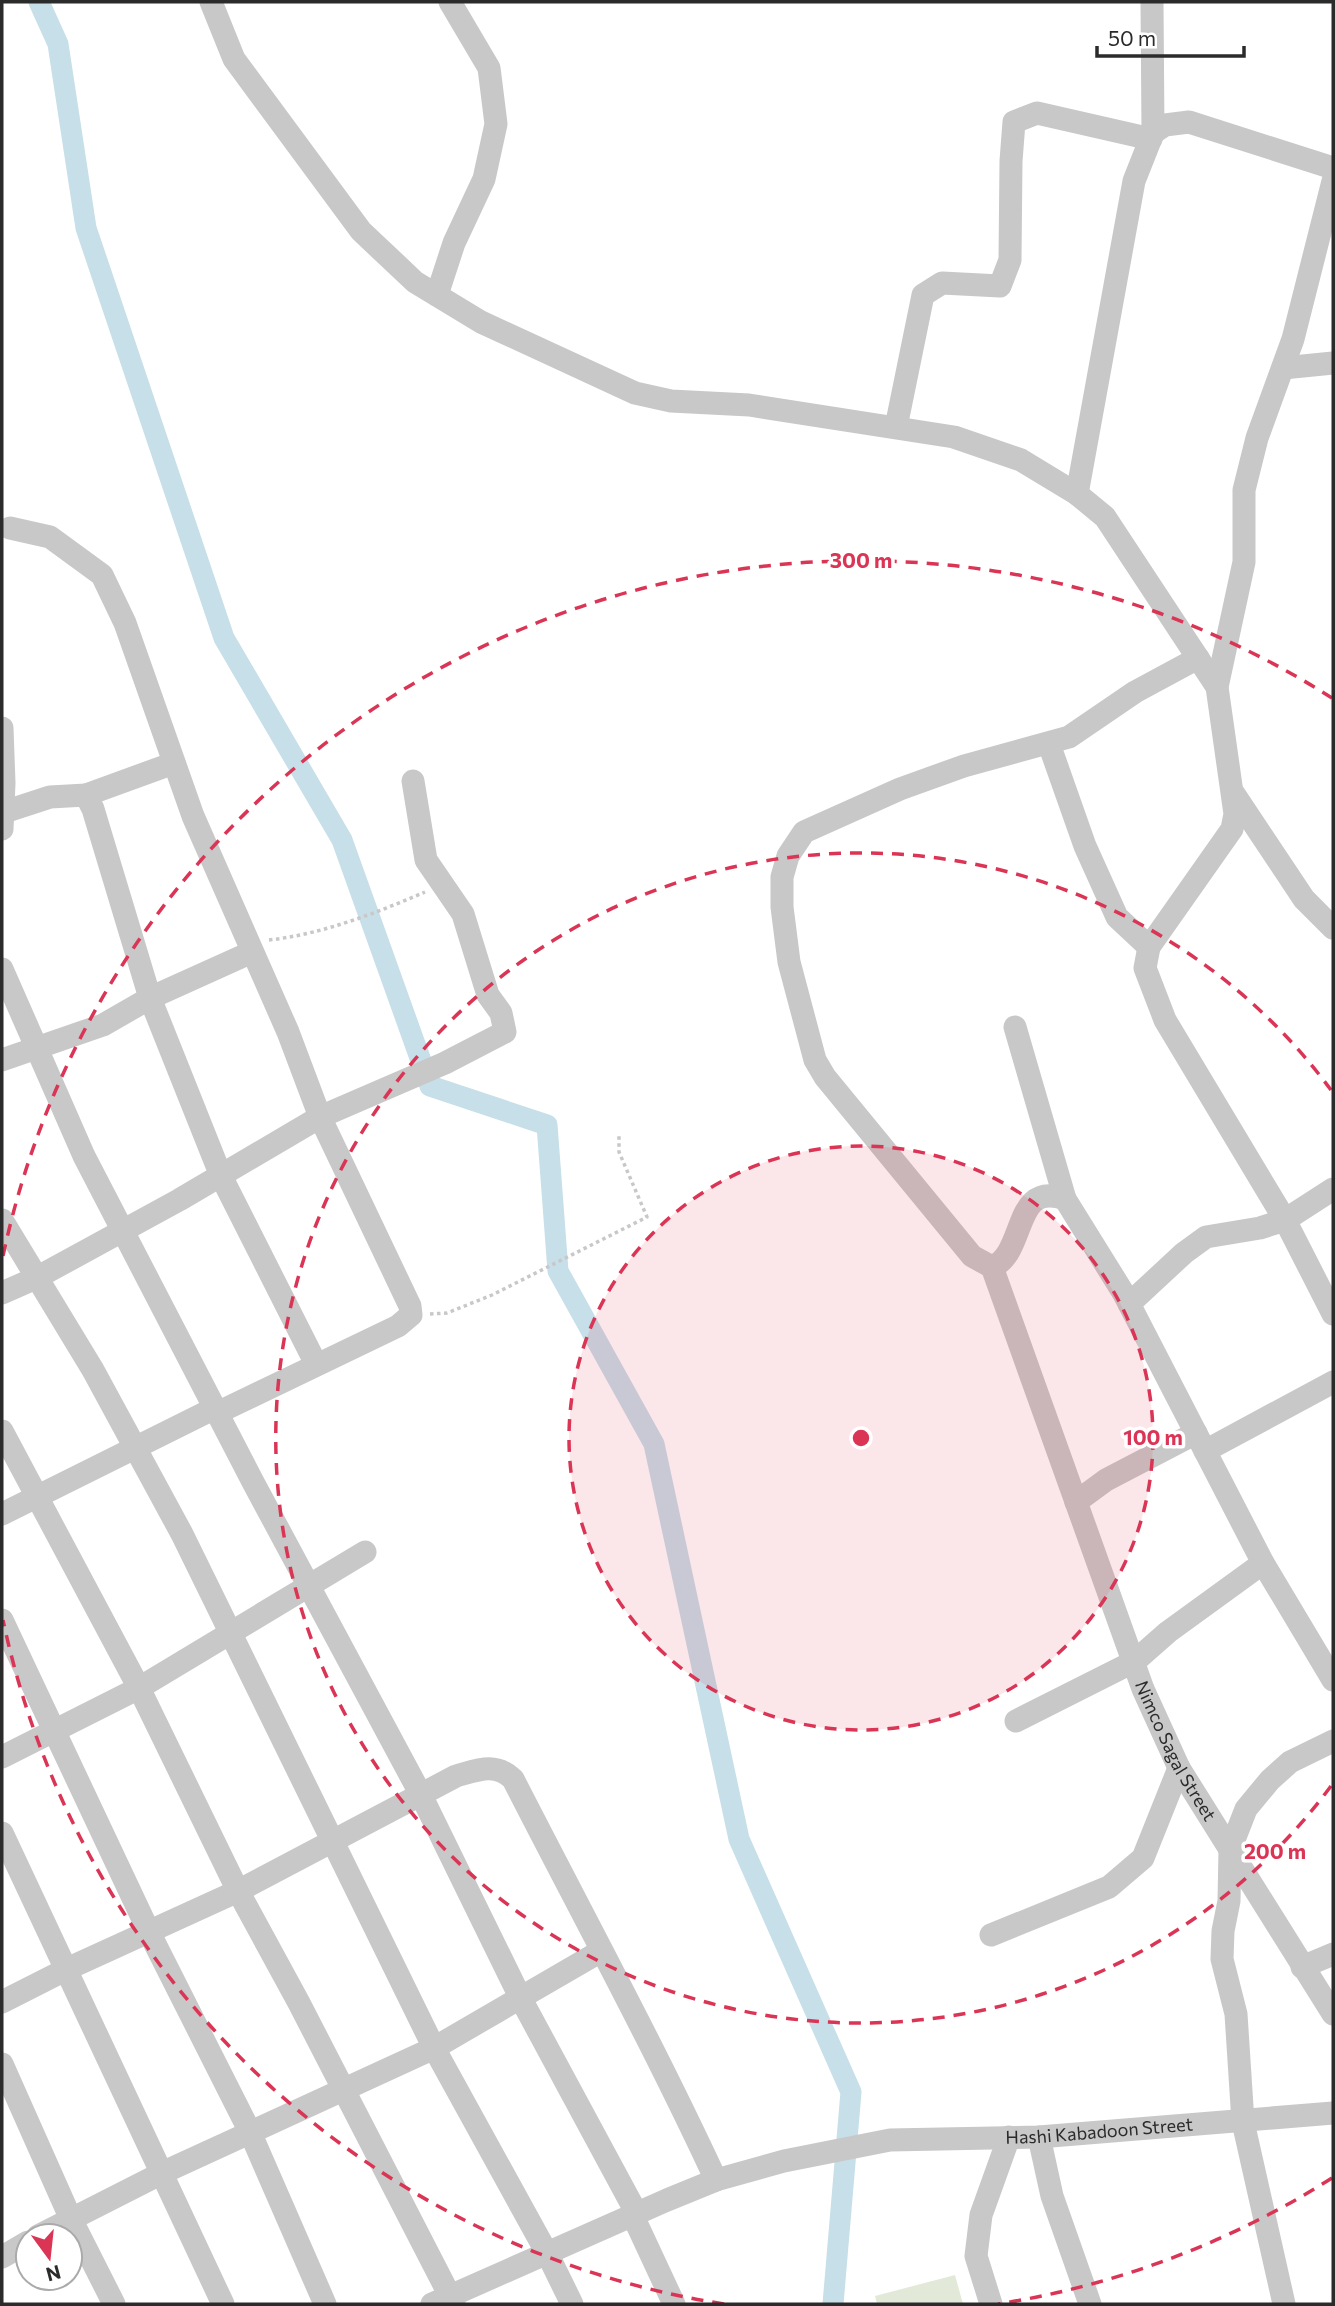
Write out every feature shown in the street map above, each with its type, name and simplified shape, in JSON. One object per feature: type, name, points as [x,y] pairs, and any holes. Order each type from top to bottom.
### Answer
[{"type":"street","points":[[211,2],[234,59],[361,232],[415,282],[481,322],[635,393],[671,401],[749,405],[954,437],[1021,460],[1077,494],[1105,517],[1217,687]]},
{"type":"street","points":[[437,295],[454,243],[484,180],[496,124],[489,68],[450,2]]},
{"type":"street","points":[[1077,494],[1134,181],[1152,136],[1152,2]]},
{"type":"street","points":[[896,427],[923,295],[942,283],[1000,286],[1010,260],[1014,122],[1037,113],[1152,136]]},
{"type":"street","points":[[1152,136],[1165,125],[1189,122],[1333,168]]},
{"type":"street","points":[[1333,181],[1293,339],[1257,439],[1244,490],[1244,562],[1217,687],[1235,814],[1232,829],[1149,947],[1145,968],[1166,1020],[1286,1220],[1333,1314]]},
{"type":"street","points":[[1283,368],[1333,363]]},
{"type":"street","points":[[2,1514],[216,1410],[398,1326],[411,1315],[408,1295],[320,1117],[193,816],[125,623],[102,575],[50,537],[10,528]]},
{"type":"street","points":[[1065,1199],[1053,1194],[1027,1206],[1012,1252],[1002,1262],[992,1267],[972,1256],[873,1138],[815,1060],[789,962],[782,877],[788,856],[804,832],[938,775],[1069,737],[1135,692],[1198,658]]},
{"type":"street","points":[[2,728],[3,821],[50,797],[86,795],[174,763]]},
{"type":"street","points":[[1049,744],[1085,846],[1117,917],[1149,947]]},
{"type":"street","points":[[2,1293],[36,1278],[221,1176],[320,1117],[445,1063],[505,1032],[501,1013],[488,995],[463,914],[426,860],[413,781]]},
{"type":"street","points":[[1232,792],[1304,899],[1333,928]]},
{"type":"street","points":[[86,795],[93,809],[150,999],[221,1176],[316,1364]]},
{"type":"street","points":[[2,1060],[103,1025],[250,947]]},
{"type":"street","points":[[2,969],[84,1156],[421,1795],[521,1999],[635,2215],[674,2304]]},
{"type":"street","points":[[1015,1027],[1065,1199],[1129,1304],[1263,1563],[1333,1680]]},
{"type":"street","points":[[1129,1304],[1184,1253],[1206,1237],[1260,1228],[1286,1220],[1333,1189]]},
{"type":"street","points":[[2,1220],[93,1370],[135,1449],[230,1633],[434,2048],[548,2255],[572,2304]]},
{"type":"street","name":"Nimco Sagal Street","points":[[992,1267],[1143,1689],[1179,1768],[1333,2014]]},
{"type":"street","points":[[1076,1502],[1106,1480],[1200,1442],[1333,1382]]},
{"type":"street","points":[[2,1431],[139,1688],[238,1891],[343,2088],[445,2302]]},
{"type":"street","points":[[2,1757],[139,1688],[365,1552]]},
{"type":"street","points":[[1016,1721],[1135,1661],[1168,1632],[1263,1563]]},
{"type":"street","points":[[2,1620],[149,1932],[250,2132],[325,2304]]},
{"type":"street","points":[[1284,2304],[1244,2122],[1236,2014],[1222,1959],[1223,1931],[1229,1901],[1230,1850],[1246,1809],[1270,1780],[1290,1762],[1333,1741]]},
{"type":"street","points":[[2,2002],[67,1969],[238,1891],[456,1776],[487,1768],[502,1769],[513,1779],[601,1951],[659,2056],[716,2180]]},
{"type":"street","points":[[991,1935],[1109,1887],[1143,1858],[1179,1768]]},
{"type":"street","points":[[2,1833],[223,2304]]},
{"type":"street","points":[[62,2222],[343,2088],[434,2048],[601,1951]]},
{"type":"street","points":[[1302,1967],[1333,1954]]},
{"type":"street","points":[[2,2064],[70,2217],[114,2304]]},
{"type":"street","name":"Hashi Kabadoon Street","points":[[445,2302],[716,2180],[785,2161],[890,2140],[1039,2137],[1333,2113]]},
{"type":"street","points":[[991,2304],[976,2256],[981,2215],[1009,2137]]},
{"type":"street","points":[[1039,2137],[1052,2196],[1090,2304]]},
{"type":"path","points":[[250,947],[295,937],[381,911],[443,884]]},
{"type":"path","points":[[411,1315],[447,1313],[647,1217],[618,1152],[619,1134]]},
{"type":"green space","points":[[955,2275],[963,2304],[877,2304],[875,2296]]},
{"type":"waterway","points":[[39,2],[58,44],[86,228],[224,638],[342,840],[430,1086],[547,1125],[558,1271],[654,1444],[739,1839],[851,2092],[833,2304]]}]
